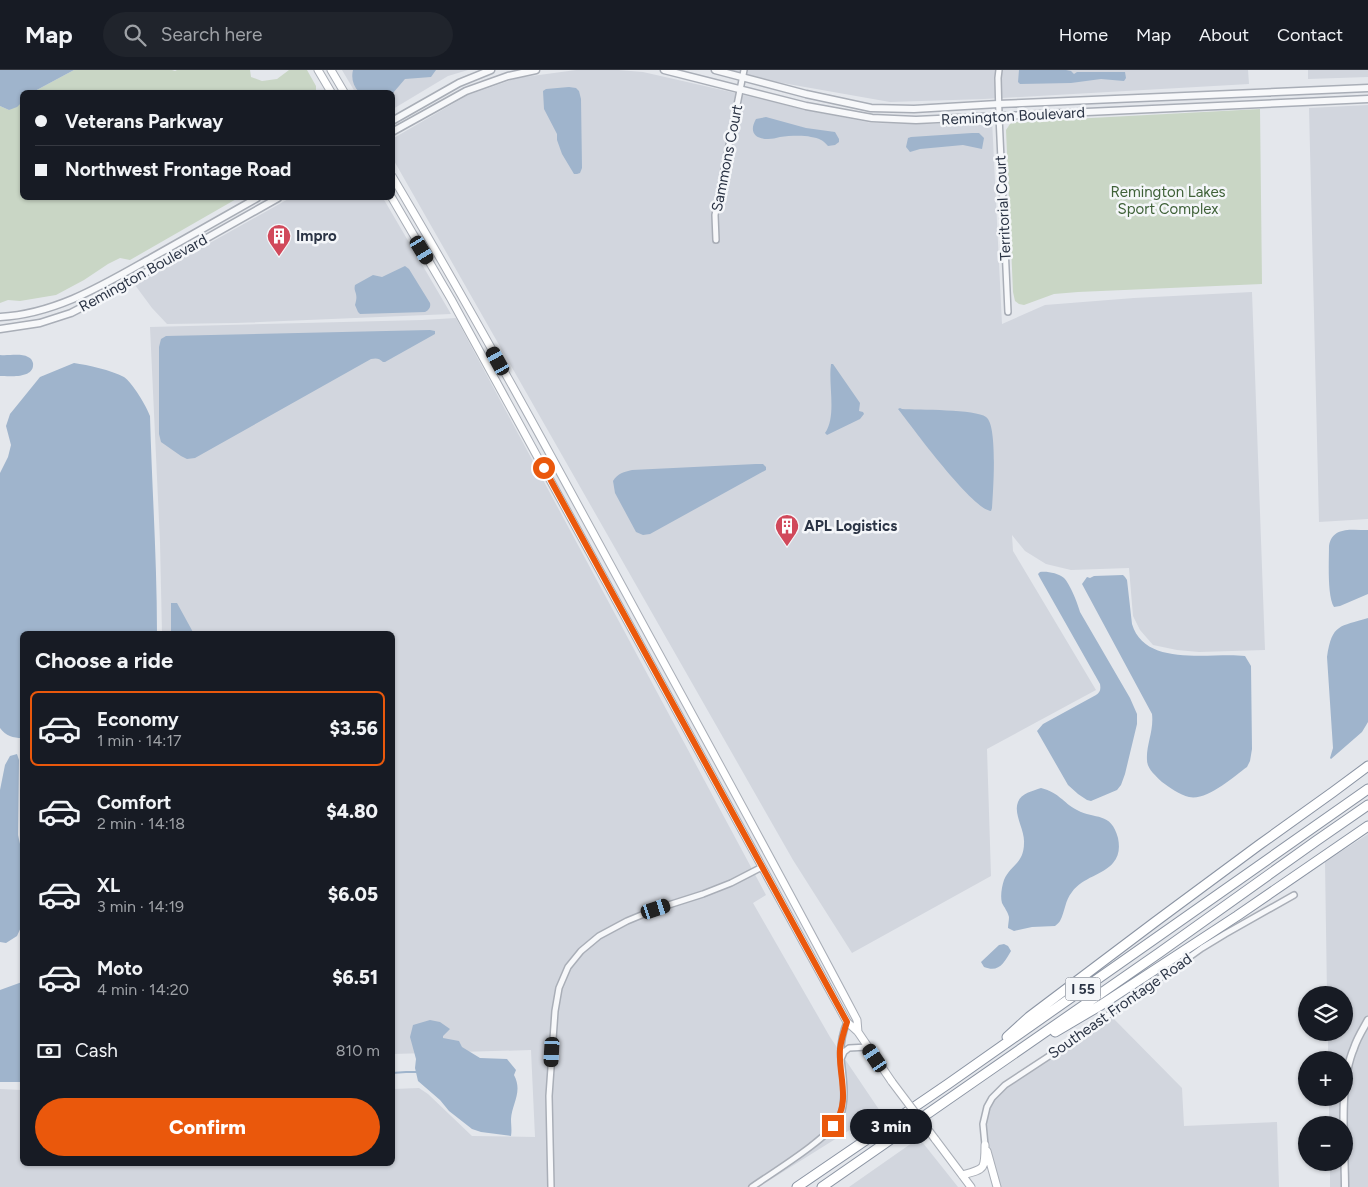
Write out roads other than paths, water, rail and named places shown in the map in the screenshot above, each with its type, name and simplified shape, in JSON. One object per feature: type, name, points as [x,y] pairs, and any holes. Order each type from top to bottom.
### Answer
[{"type":"highway","points":[[982,1060],[1029,1017],[1368,766]]},
{"type":"highway","name":"I 55","points":[[797,1187],[982,1060],[1368,789]]},
{"type":"highway","name":"I 55","points":[[822,1187],[1368,805]]},
{"type":"highway","points":[[991,1070],[1101,1005],[1237,916],[1368,826]]},
{"type":"main road","points":[[318,70],[330,90]]},
{"type":"main road","points":[[331,70],[343,90]]},
{"type":"main road","points":[[395,181],[454,280],[809,929],[857,1020],[858,1032]]},
{"type":"main road","points":[[393,200],[451,299],[847,1022],[858,1032],[892,1082],[971,1187]]},
{"type":"main road","points":[[962,1175],[982,1168],[985,1162],[985,1145]]},
{"type":"main road","points":[[985,1145],[997,1187]]},
{"type":"street","points":[[395,119],[459,83],[491,70]]},
{"type":"street","points":[[395,130],[466,91],[508,76],[536,70]]},
{"type":"street","name":"Remington Boulevard","points":[[664,70],[806,106],[872,118],[916,120],[1368,99]]},
{"type":"street","name":"Remington Boulevard","points":[[715,70],[743,73],[806,94],[870,108],[914,110],[998,104],[1368,88]]},
{"type":"street","name":"Territorial Court","points":[[999,70],[998,116],[1008,312]]},
{"type":"street","name":"Sammons Court","points":[[716,240],[715,215],[743,73]]},
{"type":"street","name":"Remington Boulevard","points":[[0,317],[17,316],[57,306],[91,291],[253,200]]},
{"type":"street","name":"Remington Boulevard","points":[[0,329],[40,323],[71,313],[274,200]]},
{"type":"street","points":[[550,1187],[549,1096],[554,1011],[559,988],[568,967],[581,950],[599,936],[627,921],[731,883],[762,867]]},
{"type":"street","name":"Southeast Frontage Road","points":[[985,1145],[983,1124],[987,1107],[992,1098],[1004,1085],[1075,1039],[1202,948],[1294,895]]},
{"type":"street","points":[[1345,1187],[1344,1102],[1347,1074],[1353,1048],[1368,1020]]},
{"type":"street","points":[[752,1187],[826,1134],[839,1118],[843,1102],[840,1050],[847,1022]]},
{"type":"street","points":[[841,1059],[844,1052],[849,1048],[868,1047]]},
{"type":"water","points":[[0,70],[74,70],[37,90],[20,90],[20,104],[17,107],[9,110],[0,106]]},
{"type":"water","points":[[353,70],[436,70],[431,77],[405,79],[395,91],[357,90],[352,76]]},
{"type":"water","points":[[1019,70],[1066,70],[1074,74],[1077,72],[1125,72],[1126,78],[1124,81],[1101,79],[1071,83],[1020,84],[1018,82]]},
{"type":"water","points":[[576,88],[579,91],[581,99],[582,168],[580,173],[577,174],[574,174],[562,154],[557,134],[544,109],[543,91],[546,89]]},
{"type":"water","points":[[766,117],[806,128],[835,132],[839,142],[828,146],[821,140],[807,136],[759,138],[753,131],[754,123],[756,119]]},
{"type":"water","points":[[979,133],[984,138],[982,149],[963,145],[920,149],[910,152],[906,147],[908,138],[911,137]]},
{"type":"water","points":[[405,266],[409,269],[430,303],[429,309],[425,312],[360,314],[355,305],[355,285],[373,275],[382,277]]},
{"type":"water","points":[[435,331],[435,334],[385,362],[371,359],[195,458],[187,459],[161,442],[159,434],[159,347],[161,339],[166,336]]},
{"type":"water","points":[[0,355],[25,356],[32,360],[33,368],[30,372],[21,376],[0,376]]},
{"type":"water","points":[[74,363],[93,366],[124,377],[131,384],[146,407],[150,416],[157,631],[20,631],[20,738],[16,738],[7,735],[0,728],[0,473],[8,457],[11,445],[6,426],[10,414],[40,377]]},
{"type":"water","points":[[831,364],[833,364],[860,403],[859,411],[864,414],[860,419],[827,435],[825,433],[831,418]]},
{"type":"water","points":[[898,409],[959,411],[980,414],[986,417],[990,423],[993,445],[994,474],[991,511],[982,507],[957,483]]},
{"type":"water","points":[[763,464],[766,470],[650,534],[643,535],[636,532],[615,493],[613,481],[624,472],[632,470]]},
{"type":"water","points":[[1344,530],[1368,530],[1368,594],[1334,607],[1330,595],[1329,578],[1329,546],[1331,540],[1334,535]]},
{"type":"water","points":[[1040,572],[1049,572],[1064,578],[1074,594],[1080,612],[1130,698],[1137,714],[1137,724],[1121,785],[1117,790],[1091,801],[1078,794],[1068,785],[1037,731],[1043,724],[1096,695],[1100,688],[1100,684],[1040,578],[1038,574]]},
{"type":"water","points":[[1123,575],[1127,580],[1132,624],[1139,638],[1150,647],[1181,655],[1245,656],[1251,666],[1252,749],[1250,761],[1247,767],[1212,792],[1196,797],[1182,795],[1162,782],[1147,763],[1152,714],[1082,584],[1087,577]]},
{"type":"water","points":[[171,603],[177,603],[192,631],[171,631]]},
{"type":"water","points":[[1368,618],[1368,722],[1362,732],[1331,759],[1333,748],[1327,657],[1329,646],[1335,632],[1339,628]]},
{"type":"water","points":[[17,754],[19,760],[20,929],[17,936],[6,943],[0,942],[0,790],[5,765],[10,756]]},
{"type":"water","points":[[1041,788],[1053,792],[1077,810],[1107,820],[1115,829],[1118,838],[1117,858],[1109,867],[1082,883],[1072,892],[1060,921],[1055,926],[1032,927],[1014,931],[1008,928],[1009,917],[1002,903],[1001,894],[1004,880],[1022,856],[1024,838],[1017,807],[1022,796]]},
{"type":"water","points":[[1004,944],[1011,951],[1001,966],[994,969],[984,967],[981,962],[999,945]]},
{"type":"water","points":[[20,983],[20,1082],[0,1082],[0,990]]},
{"type":"water","points":[[430,1020],[440,1022],[450,1029],[443,1038],[459,1041],[462,1047],[480,1058],[507,1059],[516,1070],[514,1075],[517,1092],[511,1119],[511,1136],[472,1129],[449,1111],[440,1100],[418,1081],[415,1068],[416,1059],[410,1037],[413,1025]]},
{"type":"waterway","points":[[395,1073],[416,1072]]},
{"type":"place","name":"Impro","points":[[279,257]]},
{"type":"place","name":"APL Logistics","points":[[787,547]]},
{"type":"park label","name":"Remington Lakes Sport Complex","points":[[1168,200]]}]
